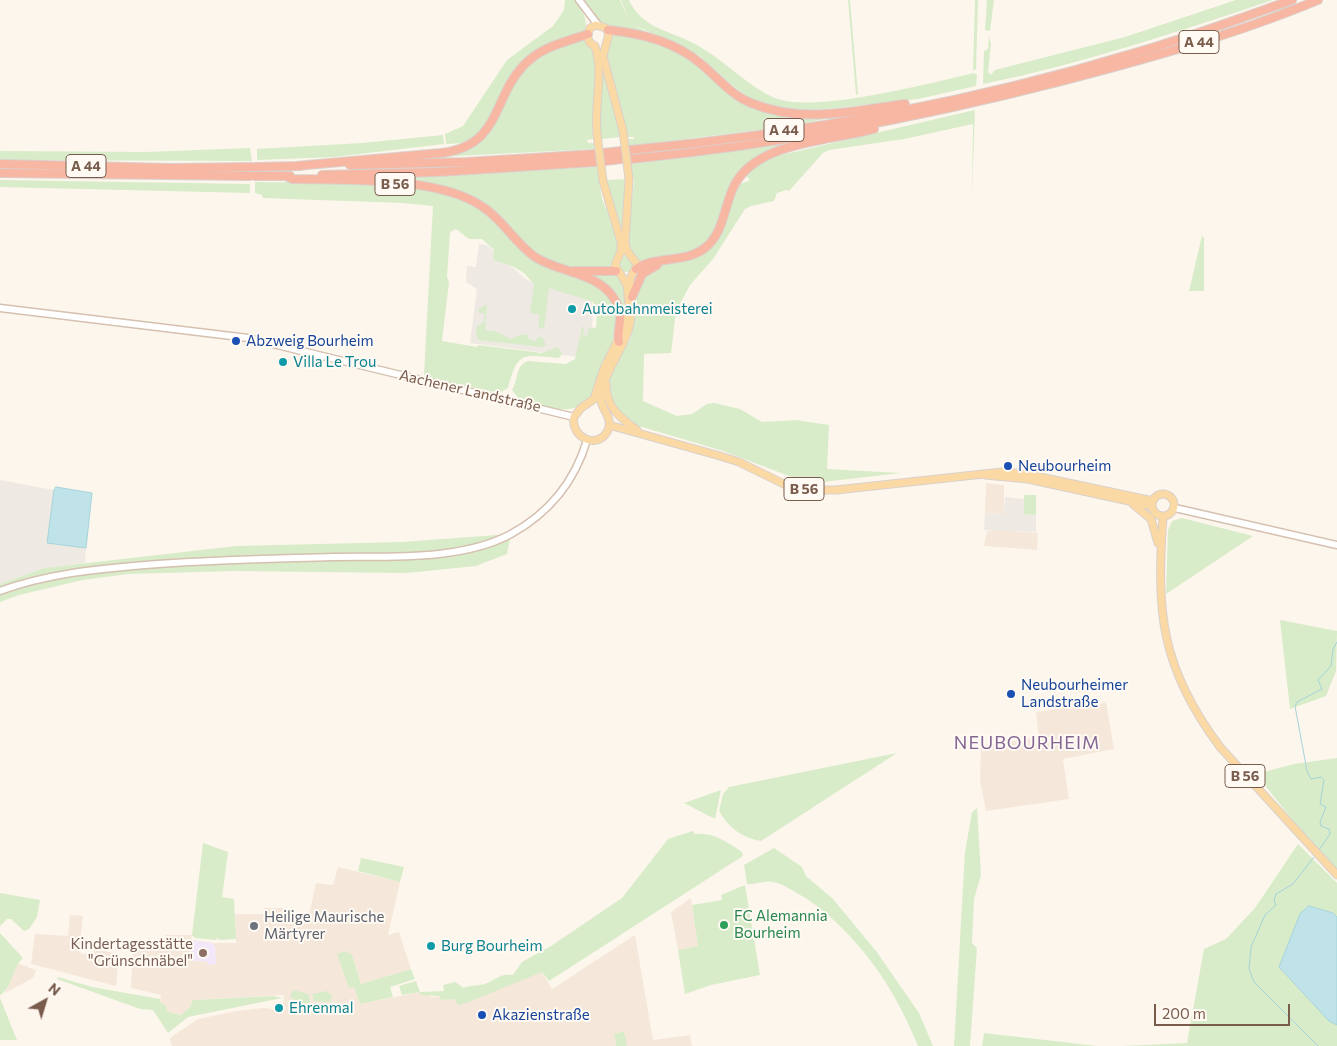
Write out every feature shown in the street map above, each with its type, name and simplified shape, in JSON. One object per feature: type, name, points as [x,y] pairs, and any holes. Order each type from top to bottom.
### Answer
[{"type":"highway","name":"A 44","points":[[0,173],[286,176],[439,172],[626,155],[848,121],[974,94],[1139,52],[1292,0]]},
{"type":"highway","name":"A 44","points":[[626,155],[684,154],[850,129],[929,113],[1141,61],[1232,32],[1318,0]]},
{"type":"highway","name":"A 44","points":[[608,30],[632,32],[677,49],[700,63],[738,96],[750,103],[781,113],[823,115],[937,102]]},
{"type":"highway","points":[[296,166],[442,153],[465,147],[477,139],[490,126],[512,82],[524,64],[547,47],[589,31]]},
{"type":"highway","points":[[632,297],[638,281],[644,272],[652,266],[692,255],[709,244],[719,227],[736,181],[746,168],[757,160],[780,150],[852,135],[929,113]]},
{"type":"highway","name":"A 44","points":[[0,164],[171,168],[599,158]]},
{"type":"highway","name":"B 56","points":[[286,176],[292,179],[420,186],[455,193],[488,210],[532,255],[552,266],[595,280],[611,294],[621,315],[619,342]]},
{"type":"highway","points":[[634,272],[647,264],[668,261]]},
{"type":"highway","points":[[567,271],[618,273]]},
{"type":"main road","points":[[579,0],[587,13],[598,24],[608,30]]},
{"type":"main road","points":[[587,13],[589,41],[595,46],[599,62],[596,118],[603,181],[622,247],[620,256],[615,263],[618,273],[634,272]]},
{"type":"main road","points":[[589,31],[598,24]]},
{"type":"main road","name":"B 56","points":[[608,30],[609,38],[605,44],[604,64],[621,118],[629,179],[625,235],[626,247],[636,260],[628,330],[608,372],[600,396],[603,409],[608,416],[609,425],[739,462],[786,485],[810,490],[836,490],[915,480],[991,474],[1026,474],[1152,503]]},
{"type":"main road","points":[[595,46],[605,44]]},
{"type":"main road","points":[[620,256],[630,254]]},
{"type":"main road","name":"B 56","points":[[574,417],[595,396],[604,368],[619,342],[627,322],[629,306],[627,285],[618,273]]},
{"type":"main road","name":"Aachener Landstraße","points":[[0,308],[248,338],[574,417]]},
{"type":"main road","name":"B 56","points":[[608,372],[606,393],[611,407],[620,418],[641,434]]},
{"type":"main road","points":[[587,405],[596,405],[603,409]]},
{"type":"main road","points":[[574,417],[576,431],[587,440],[601,438],[609,425]]},
{"type":"main road","points":[[0,591],[15,586],[96,569],[198,561],[408,556],[470,549],[511,534],[550,506],[570,481],[587,440]]},
{"type":"main road","name":"B 56","points":[[991,474],[1028,479],[1128,501],[1152,503]]},
{"type":"main road","name":"B 56","points":[[1152,503],[1157,496],[1167,495],[1174,501],[1175,508]]},
{"type":"main road","points":[[1128,501],[1141,508],[1151,518],[1157,536],[1160,556]]},
{"type":"main road","points":[[1152,503],[1156,515],[1163,517],[1170,515],[1175,508],[1337,546]]},
{"type":"main road","name":"B 56","points":[[1163,517],[1160,556],[1161,607],[1165,631],[1184,690],[1204,726],[1220,747],[1337,875]]},
{"type":"shaded area","points":[[479,244],[487,245],[527,280],[592,301],[593,317],[590,337],[578,357],[470,343],[477,289],[466,282],[467,266],[476,267]]},
{"type":"shaded area","points":[[0,480],[54,490],[47,543],[86,548],[85,563],[44,568],[0,584]]},
{"type":"shaded area","points":[[986,483],[1004,485],[1004,514],[985,513]]},
{"type":"shaded area","points":[[1005,497],[1024,499],[1024,514],[1036,515],[1036,532],[984,530],[985,513],[1004,514]]},
{"type":"shaded area","points":[[987,531],[1038,533],[1037,550],[984,546]]},
{"type":"shaded area","points":[[1106,702],[1114,749],[1063,759],[1069,799],[986,811],[980,780],[981,744],[989,745],[1039,737],[1036,712],[1090,704],[1091,707]]},
{"type":"shaded area","points":[[338,867],[400,882],[388,935],[399,932],[411,969],[361,984],[352,955],[350,988],[354,986],[360,1004],[420,992],[430,994],[431,997],[441,996],[441,1000],[455,999],[542,972],[552,989],[635,935],[653,1040],[690,1035],[692,1046],[172,1046],[170,1039],[198,1019],[236,1011],[263,1008],[272,1009],[280,1013],[284,999],[283,995],[193,1000],[190,1007],[182,1015],[168,1012],[160,1002],[161,995],[131,988],[133,946],[165,944],[166,935],[192,935],[191,940],[236,943],[235,914],[263,914],[264,908],[285,908],[286,914],[309,915],[316,883],[333,885]]},
{"type":"shaded area","points":[[691,898],[698,946],[678,950],[671,912]]},
{"type":"shaded area","points":[[70,915],[83,916],[79,953],[93,955],[94,949],[119,954],[116,986],[31,964],[35,934],[68,936]]},
{"type":"shaded area","name":"Kindertagesstätte \"Grünschnäbel\"","points":[[190,940],[212,943],[215,946],[216,964],[208,965],[207,961],[191,961]]},
{"type":"shaded area","points":[[17,963],[36,970],[33,978],[5,993]]},
{"type":"green space","points":[[565,0],[575,0],[582,11],[586,23],[584,32],[545,45],[531,56],[496,113],[475,137],[463,143],[446,144],[445,134],[463,126],[507,60],[553,26],[564,10]]},
{"type":"green space","points":[[583,0],[620,0],[630,22],[621,0],[629,0],[641,17],[656,27],[704,49],[764,93],[775,98],[793,102],[844,100],[902,90],[974,73],[977,75],[976,86],[918,99],[837,108],[801,111],[769,106],[750,99],[715,72],[700,56],[632,24],[656,37],[612,28],[597,20]]},
{"type":"green space","points":[[848,0],[850,0],[858,94],[856,95]]},
{"type":"green space","points":[[975,0],[978,0],[976,69],[973,71]]},
{"type":"green space","points":[[987,0],[994,0],[990,31],[985,30]]},
{"type":"green space","points":[[1236,0],[1273,0],[1093,57],[983,84],[984,51],[988,49],[989,36],[991,44],[988,72],[991,75],[995,70],[1125,37]]},
{"type":"green space","points":[[612,34],[645,38],[688,56],[722,86],[770,112],[869,111],[782,127],[629,146],[628,139],[634,139],[634,137],[628,137],[605,57]]},
{"type":"green space","points":[[584,38],[593,48],[597,68],[593,139],[587,140],[588,143],[594,143],[594,149],[379,160],[448,154],[477,141],[517,76],[538,55]]},
{"type":"green space","points":[[601,58],[621,131],[620,137],[601,139],[598,121]]},
{"type":"green space","points":[[975,110],[972,196],[973,124],[904,139],[829,150],[823,153],[789,191],[777,193],[774,201],[745,209],[713,259],[690,285],[676,311],[671,353],[644,354],[643,401],[677,416],[692,414],[707,404],[714,403],[740,409],[762,422],[796,420],[829,425],[827,469],[901,473],[814,483],[789,476],[723,451],[632,424],[611,403],[608,384],[609,376],[630,340],[636,315],[637,292],[644,276],[656,266],[689,260],[702,254],[738,185],[750,180],[745,174],[756,165],[781,155]]},
{"type":"green space","points":[[443,135],[444,144],[334,157],[257,160],[257,149],[362,143]]},
{"type":"green space","points":[[813,140],[755,159],[742,169],[719,222],[712,234],[695,250],[673,257],[640,263],[636,255],[630,250],[626,237],[634,183],[631,164]]},
{"type":"green space","points":[[250,148],[252,161],[0,160],[0,151],[145,152]]},
{"type":"green space","points":[[597,167],[602,199],[618,235],[618,252],[613,258],[611,267],[591,270],[566,268],[532,252],[476,200],[393,178]]},
{"type":"green space","points":[[627,179],[623,243],[606,180]]},
{"type":"green space","points":[[0,180],[250,184],[250,193],[0,187]]},
{"type":"green space","points":[[255,182],[371,184],[403,187],[432,191],[458,198],[479,208],[529,257],[546,266],[593,283],[613,303],[617,316],[614,333],[603,372],[594,393],[590,399],[580,406],[561,409],[519,399],[512,390],[521,366],[528,361],[566,364],[575,359],[582,327],[584,327],[583,335],[587,336],[589,327],[596,328],[597,313],[593,302],[549,288],[544,328],[539,329],[539,314],[530,313],[534,284],[524,273],[510,265],[493,260],[494,250],[482,239],[469,239],[456,229],[450,232],[447,277],[449,282],[442,341],[477,347],[478,345],[542,353],[558,347],[562,354],[559,358],[530,356],[519,361],[508,388],[499,393],[426,378],[424,375],[433,206],[403,203],[263,198],[262,195],[255,193]]},
{"type":"green space","points":[[1202,236],[1204,238],[1204,291],[1189,291]]},
{"type":"green space","points":[[626,256],[634,264],[626,272],[618,264]]},
{"type":"green space","points":[[613,272],[623,284],[625,291],[624,328],[619,304],[583,273]]},
{"type":"green space","points":[[487,304],[485,331],[498,332],[510,339],[523,335],[528,335],[528,339],[536,341],[538,337],[543,338],[546,345],[542,347],[479,340],[476,336],[477,326],[484,322],[485,314],[478,312],[479,309]]},
{"type":"green space","points":[[1024,495],[1036,495],[1036,515],[1024,514]]},
{"type":"green space","points":[[1182,518],[1253,536],[1166,594],[1168,530],[1172,521]]},
{"type":"green space","points":[[511,534],[507,554],[476,566],[406,573],[234,571],[128,574],[83,580],[19,595],[0,602],[0,584],[44,568],[236,546],[402,542]]},
{"type":"green space","points":[[1280,620],[1337,631],[1336,671],[1326,696],[1290,709]]},
{"type":"green space","points":[[897,753],[761,841],[754,840],[736,831],[719,811],[723,794],[729,787]]},
{"type":"green space","points":[[1337,758],[1337,869],[1294,822],[1256,774],[1294,764]]},
{"type":"green space","points":[[721,790],[715,819],[684,803]]},
{"type":"green space","points":[[977,808],[981,875],[974,899],[972,943],[977,948],[970,1046],[954,1046],[965,852],[972,812]]},
{"type":"green space","points":[[693,831],[695,834],[708,835],[720,839],[742,852],[743,856],[549,981],[542,972],[461,1005],[457,1004],[455,999],[441,1000],[440,996],[421,995],[420,992],[444,991],[443,985],[455,982],[464,988],[485,984],[503,975],[513,975],[522,962],[551,946],[622,898],[668,839]]},
{"type":"green space","points":[[203,843],[228,852],[222,897],[234,899],[236,939],[220,940],[217,938],[216,940],[195,938],[192,935]]},
{"type":"green space","points":[[1298,844],[1337,883],[1337,917],[1333,913],[1309,906],[1300,914],[1279,967],[1329,1021],[1337,1025],[1337,1046],[1123,1046],[1187,1043],[1204,949],[1226,939],[1255,908]]},
{"type":"green space","points":[[774,848],[802,867],[806,876],[833,899],[876,951],[919,1013],[933,1046],[918,1046],[898,1003],[872,963],[841,927],[823,911],[804,897],[777,883],[747,884],[744,865]]},
{"type":"green space","points":[[361,858],[404,867],[400,882],[358,871]]},
{"type":"green space","name":"FC Alemannia Bourheim","points":[[745,885],[760,975],[711,985],[685,994],[678,950],[698,946],[692,905],[722,900],[721,895]]},
{"type":"green space","points":[[0,893],[40,900],[37,917],[29,929],[24,931],[11,919],[7,919],[0,926]]},
{"type":"green space","points":[[0,933],[23,958],[16,967],[7,988],[0,995]]},
{"type":"green space","points":[[346,951],[352,955],[361,984],[411,969],[415,979],[390,987],[393,997],[360,1004],[354,987],[349,988],[337,954]]},
{"type":"green space","points":[[58,977],[92,987],[160,999],[160,1002],[165,1005],[168,1012],[181,1015],[190,1007],[193,1000],[273,996],[282,998],[188,1017],[168,1033],[153,1010],[140,1009],[57,979]]},
{"type":"green space","points":[[416,981],[420,992],[402,995],[399,986]]},
{"type":"green space","points":[[293,990],[309,994],[310,1004],[304,1004],[290,997]]},
{"type":"green space","points":[[327,991],[332,996],[330,1002],[314,1001],[312,994]]},
{"type":"green space","points":[[0,998],[17,1040],[0,1040]]},
{"type":"green space","points":[[624,1032],[627,1046],[616,1046],[613,1034]]},
{"type":"green space","points":[[984,1033],[1097,1046],[982,1046]]},
{"type":"water","points":[[56,487],[92,493],[86,548],[47,543]]},
{"type":"water","points":[[1309,906],[1333,913],[1337,917],[1337,1025],[1329,1021],[1279,967],[1300,914]]},
{"type":"waterway","points":[[1319,850],[1330,834],[1329,829],[1321,826],[1320,822],[1326,807],[1320,804],[1324,780],[1321,777],[1311,779],[1307,771],[1295,706],[1297,702],[1322,689],[1318,680],[1331,666],[1333,649],[1337,642]]},
{"type":"waterway","points":[[1314,857],[1293,884],[1276,894],[1274,901],[1276,905],[1265,915],[1251,947],[1249,969],[1254,982],[1318,1046]]},
{"type":"place","name":"Autobahnmeisterei","points":[[572,309]]},
{"type":"place","name":"Abzweig Bourheim","points":[[236,341]]},
{"type":"place","name":"Villa Le Trou","points":[[283,362]]},
{"type":"place","name":"Neubourheim","points":[[1008,466]]},
{"type":"place","name":"Neubourheimer Landstraße","points":[[1011,694]]},
{"type":"place","name":"FC Alemannia Bourheim","points":[[724,925]]},
{"type":"place","name":"Heilige Maurische Märtyrer","points":[[254,926]]},
{"type":"place","name":"Burg Bourheim","points":[[431,946]]},
{"type":"place","name":"Kindertagesstätte \"Grünschnäbel\"","points":[[203,953]]},
{"type":"place","name":"Ehrenmal","points":[[279,1008]]},
{"type":"place","name":"Akazienstraße","points":[[482,1015]]},
{"type":"district","name":"NEUBOURHEIM","points":[[1027,743]]}]
